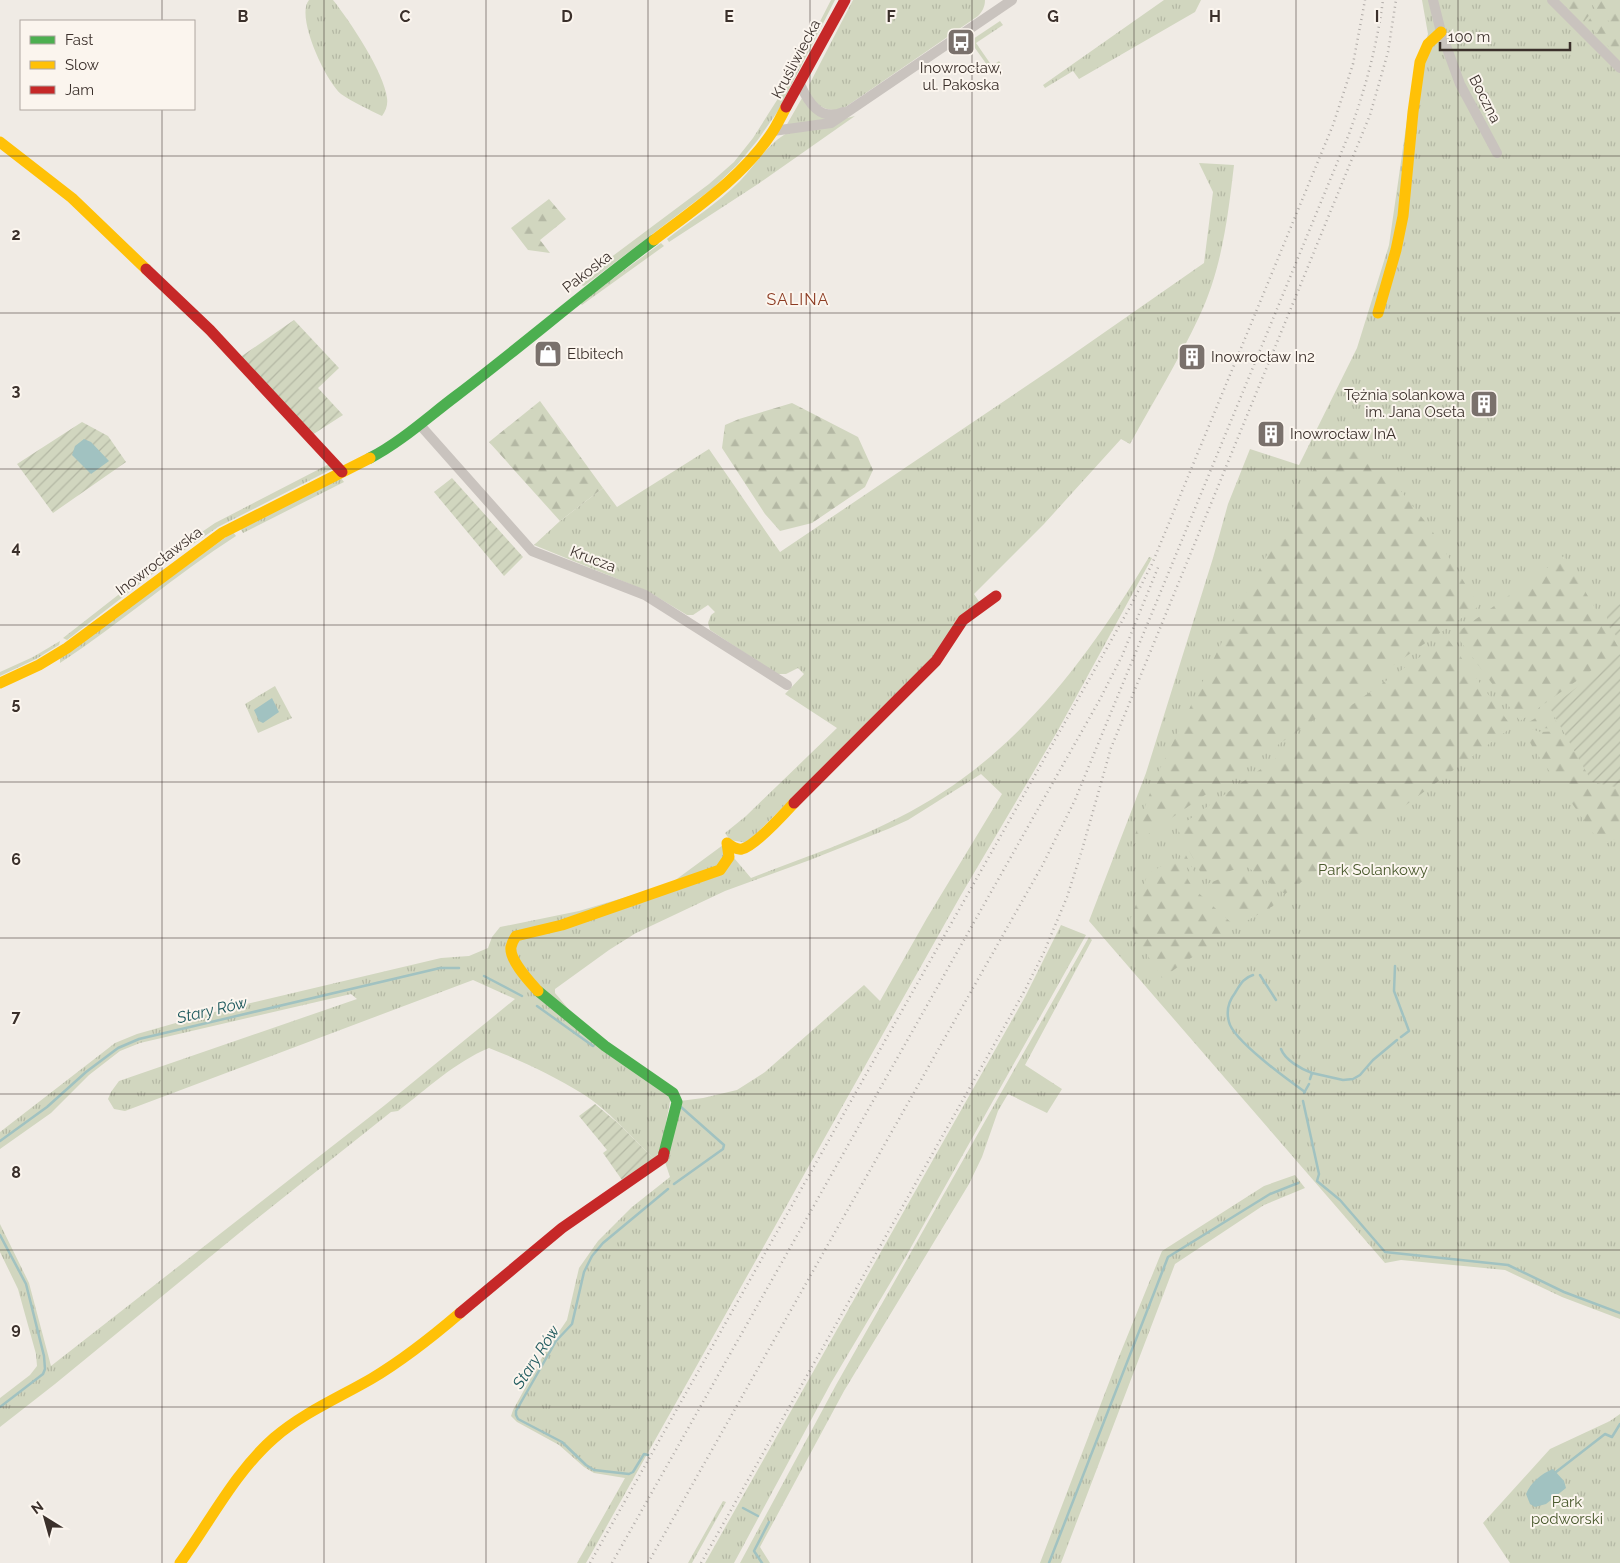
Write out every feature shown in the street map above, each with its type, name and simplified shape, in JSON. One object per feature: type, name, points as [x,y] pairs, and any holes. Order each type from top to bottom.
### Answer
[{"type":"street","name":"Kruśliwiecka","points":[[773,131],[845,0]]},
{"type":"street","points":[[773,131],[831,123],[998,4],[1012,0]]},
{"type":"street","name":"Boczna","points":[[1433,0],[1441,32],[1460,84],[1497,153]]},
{"type":"street","points":[[1552,0],[1620,68]]},
{"type":"street","points":[[1378,313],[1396,250],[1403,216],[1420,62],[1428,44],[1441,32]]},
{"type":"street","points":[[800,84],[808,101],[817,109],[835,114],[850,109]]},
{"type":"street","name":"Pakoska","points":[[342,472],[381,451],[420,425],[610,272],[709,199],[753,157],[773,131]]},
{"type":"street","points":[[0,142],[72,198],[210,330],[342,472]]},
{"type":"street","name":"Krucza","points":[[420,425],[532,551],[645,595],[787,685]]},
{"type":"street","name":"Inowrocławska","points":[[0,683],[39,665],[67,648],[222,533],[342,472]]},
{"type":"street","points":[[180,1563],[248,1466],[274,1439],[310,1413],[344,1395],[401,1360],[548,1239],[592,1205],[662,1158],[677,1102],[673,1093],[605,1046],[539,993],[523,974],[511,954],[510,946],[516,936],[562,925],[720,870],[729,857],[727,843],[735,849],[742,849],[758,839],[882,717],[936,660],[963,620],[996,596]]},
{"type":"green space","points":[[309,0],[333,0],[348,20],[380,75],[387,98],[386,110],[382,116],[341,94],[328,76],[309,34],[306,8]]},
{"type":"green space","points":[[831,0],[835,0],[778,111],[737,165],[713,188],[584,286],[581,285],[604,267],[602,264],[709,184],[734,162],[753,138],[791,78]]},
{"type":"green space","points":[[853,0],[985,0],[983,9],[978,16],[844,108],[838,110],[826,109],[815,102],[809,85]]},
{"type":"green space","points":[[1164,0],[1201,0],[1195,12],[1079,79],[1073,71],[1045,88],[1043,85]]},
{"type":"green space","name":"Park Solankowy","points":[[1422,0],[1620,0],[1620,1319],[1562,1297],[1505,1270],[1401,1260],[1385,1263],[1089,921],[1146,773],[1228,504],[1250,449],[1299,465],[1357,348],[1389,245],[1411,92],[1428,34]]},
{"type":"green space","points":[[1560,0],[1585,0],[1592,12],[1581,25]]},
{"type":"green space","points":[[1589,0],[1618,0],[1620,2],[1620,24],[1602,19]]},
{"type":"green space","points":[[1593,14],[1600,21],[1620,27],[1620,59],[1587,23]]},
{"type":"green space","points":[[1000,21],[1003,25],[976,43],[992,66],[999,61],[1002,65],[992,72],[970,41]]},
{"type":"green space","points":[[802,98],[826,117],[824,121],[786,126]]},
{"type":"green space","points":[[855,116],[758,184],[669,242],[667,239],[732,189],[768,148],[789,132]]},
{"type":"green space","points":[[1199,163],[1234,165],[1219,261],[1199,317],[1130,444],[1121,439],[1044,524],[974,594],[980,603],[937,653],[747,843],[730,840],[725,833],[746,816],[837,728],[785,694],[804,674],[798,668],[786,674],[777,674],[710,630],[708,623],[711,615],[715,612],[708,605],[693,615],[687,615],[647,591],[534,545],[560,521],[603,488],[617,507],[709,449],[780,552],[1059,364],[1204,263],[1213,192]]},
{"type":"green space","points":[[549,199],[566,219],[540,240],[550,253],[528,250],[511,228]]},
{"type":"green space","points":[[661,243],[664,246],[582,305],[580,303]]},
{"type":"green space","points":[[294,320],[339,368],[318,388],[343,415],[312,435],[239,358]]},
{"type":"green space","points":[[540,401],[603,488],[560,521],[489,442]]},
{"type":"green space","points":[[792,403],[858,437],[873,470],[865,487],[812,523],[780,531],[765,514],[722,448],[725,425]]},
{"type":"green space","points":[[82,422],[108,436],[126,462],[53,513],[17,464]]},
{"type":"green space","points":[[1324,450],[1370,452],[1431,529],[1479,606],[1131,846],[1155,779],[1241,603]]},
{"type":"green space","points":[[329,464],[332,469],[218,527],[180,553],[67,640],[63,638],[177,549],[215,523]]},
{"type":"green space","points":[[341,478],[344,482],[243,533],[240,528]]},
{"type":"green space","points":[[452,478],[523,557],[504,576],[434,492]]},
{"type":"green space","points":[[233,532],[236,536],[60,663],[60,658]]},
{"type":"green space","points":[[1564,556],[1620,650],[1520,721],[1455,634]]},
{"type":"green space","points":[[1149,557],[1152,558],[1057,732],[961,895],[586,1563],[577,1563],[625,1478],[594,1473],[584,1467],[559,1445],[517,1422],[511,1416],[544,1354],[567,1320],[579,1268],[598,1241],[632,1207],[670,1177],[665,1162],[680,1101],[737,1090],[765,1072],[864,985],[880,1001],[927,918],[1002,794],[981,774],[908,820],[810,860],[725,891],[636,933],[555,989],[555,993],[577,1019],[671,1096],[660,1155],[654,1159],[629,1133],[592,1100],[537,1069],[489,1048],[453,1068],[398,1111],[391,1112],[0,1427],[0,1398],[30,1375],[37,1366],[36,1354],[18,1289],[0,1252],[0,1224],[29,1283],[51,1366],[385,1105],[515,999],[473,980],[125,1111],[114,1109],[108,1099],[119,1081],[357,999],[351,994],[140,1043],[120,1051],[89,1075],[51,1113],[0,1149],[0,1132],[115,1043],[137,1034],[225,1009],[441,958],[469,956],[488,948],[492,937],[500,927],[579,911],[670,884],[723,845],[751,878],[880,827],[939,795],[976,768],[1011,738],[1072,671],[1125,596]]},
{"type":"green space","points":[[1620,604],[1620,641],[1607,624],[1607,612]]},
{"type":"green space","points":[[1447,638],[1512,727],[1285,894],[1246,866],[1204,879],[1177,828]]},
{"type":"green space","points":[[60,641],[59,645],[36,659],[0,676],[0,672],[33,657]]},
{"type":"green space","points":[[1620,654],[1620,788],[1592,782],[1550,708]]},
{"type":"green space","points":[[275,686],[292,718],[258,733],[245,704]]},
{"type":"green space","points":[[1549,710],[1561,729],[1524,725]]},
{"type":"green space","points":[[1522,727],[1541,732],[1561,731],[1588,771],[1620,781],[1620,836],[1602,846],[1533,748]]},
{"type":"green space","points":[[1184,851],[1200,884],[1203,886],[1238,871],[1244,872],[1279,898],[1273,906],[1243,923],[1198,884],[1179,854]]},
{"type":"green space","points":[[1175,858],[1193,888],[1236,927],[1162,978],[1134,934],[1130,920],[1148,874]]},
{"type":"green space","points":[[1061,925],[1086,935],[905,1258],[831,1383],[734,1563],[705,1563],[1025,997]]},
{"type":"green space","points":[[1089,937],[1092,940],[1025,1065],[1062,1089],[1047,1113],[1008,1094],[998,1111],[982,1157],[969,1184],[844,1391],[760,1547],[770,1563],[740,1563],[836,1385]]},
{"type":"green space","points":[[595,1104],[619,1124],[654,1159],[622,1180],[603,1153],[607,1150],[579,1116]]},
{"type":"green space","points":[[1295,1175],[1305,1188],[1264,1205],[1175,1264],[1061,1563],[1040,1563],[1118,1359],[1162,1251],[1264,1186]]},
{"type":"green space","name":"Park podworski","points":[[1620,1414],[1620,1563],[1510,1563],[1483,1523],[1550,1449],[1610,1421]]},
{"type":"green space","points":[[723,1501],[726,1502],[692,1563],[688,1563]]},
{"type":"water","points":[[84,439],[91,442],[109,461],[91,474],[72,455],[75,446]]},
{"type":"water","points":[[272,698],[279,712],[263,723],[259,721],[254,710]]},
{"type":"water","points":[[1553,1469],[1564,1481],[1566,1488],[1546,1504],[1535,1507],[1530,1504],[1526,1494],[1537,1479]]},
{"type":"waterway","points":[[1395,966],[1394,991],[1409,1031],[1401,1037]]},
{"type":"waterway","name":"Stary Rów","points":[[0,1141],[47,1107],[86,1072],[118,1048],[139,1039],[440,968],[459,968]]},
{"type":"waterway","points":[[1253,975],[1242,982],[1231,1000],[1228,1007],[1229,1022],[1233,1030],[1250,1049],[1305,1092]]},
{"type":"waterway","points":[[1260,975],[1276,1000]]},
{"type":"waterway","name":"Stary Rów","points":[[484,976],[522,996]]},
{"type":"waterway","name":"Stary Rów","points":[[537,1006],[593,1046]]},
{"type":"waterway","points":[[1310,1079],[1312,1073],[1343,1080],[1353,1079],[1360,1075],[1373,1060],[1397,1040]]},
{"type":"waterway","points":[[1281,1049],[1298,1067],[1312,1073]]},
{"type":"waterway","points":[[1304,1093],[1309,1084]]},
{"type":"waterway","points":[[1303,1101],[1319,1174],[1317,1181],[1340,1200],[1385,1252],[1508,1265],[1564,1292],[1620,1313]]},
{"type":"waterway","name":"Stary Rów","points":[[674,1184],[723,1149],[724,1145],[681,1107]]},
{"type":"waterway","points":[[1049,1563],[1168,1257],[1270,1194],[1298,1183]]},
{"type":"waterway","name":"Stary Rów","points":[[648,1455],[644,1454],[633,1472],[629,1474],[594,1470],[586,1465],[562,1442],[518,1419],[516,1411],[556,1341],[572,1324],[584,1272],[592,1256],[603,1243],[668,1189]]},
{"type":"waterway","name":"Stary Rów","points":[[0,1235],[26,1284],[44,1356],[45,1369],[43,1374],[0,1407]]},
{"type":"waterway","points":[[1556,1472],[1605,1434],[1612,1437],[1620,1424]]},
{"type":"waterway","name":"Stary Rów","points":[[743,1508],[758,1516]]},
{"type":"waterway","name":"Stary Rów","points":[[762,1563],[754,1551],[769,1522]]},
{"type":"railway","points":[[590,1563],[1130,607],[1152,564],[1333,125],[1353,64],[1365,0]]},
{"type":"railway","points":[[648,1563],[1042,866],[1075,800],[1349,134],[1370,68],[1383,0]]},
{"type":"railway","points":[[701,1563],[1025,990],[1044,952],[1067,897],[1111,748],[1370,115],[1388,52],[1396,0]]},
{"type":"railway","points":[[612,1563],[1099,701],[1122,656],[1159,565]]},
{"type":"traffic: fast","points":[[370,458],[393,445],[414,429],[654,240]]},
{"type":"traffic: fast","points":[[538,991],[605,1046],[673,1093],[677,1102],[664,1153]]},
{"type":"traffic: slow","points":[[1378,313],[1396,250],[1403,216],[1420,62],[1428,44],[1441,32]]},
{"type":"traffic: slow","points":[[654,240],[734,177],[748,163],[773,131],[786,107]]},
{"type":"traffic: slow","points":[[0,142],[72,198],[146,269]]},
{"type":"traffic: slow","points":[[0,683],[39,665],[67,648],[222,533],[370,458]]},
{"type":"traffic: slow","points":[[538,991],[513,958],[511,947],[516,936],[562,925],[720,870],[729,857],[727,843],[738,849],[748,847],[769,829],[794,803]]},
{"type":"traffic: slow","points":[[180,1563],[247,1466],[274,1438],[309,1413],[371,1379],[394,1364],[460,1313]]},
{"type":"traffic: jam","points":[[786,107],[845,0]]},
{"type":"traffic: jam","points":[[146,269],[210,330],[342,472]]},
{"type":"traffic: jam","points":[[794,803],[936,661],[963,620],[996,596]]},
{"type":"traffic: jam","points":[[460,1313],[562,1228],[663,1158],[664,1153]]},
{"type":"place","name":"Inowrocław, ul. Pakoska","points":[[961,42]]},
{"type":"place","name":"Elbitech","points":[[548,354]]},
{"type":"place","name":"Inowrocław In2","points":[[1192,357]]},
{"type":"place","name":"Tężnia solankowa im. Jana Oseta","points":[[1484,404]]},
{"type":"place","name":"Inowrocław InA","points":[[1271,434]]},
{"type":"district","name":"SALINA","points":[[798,299]]}]
